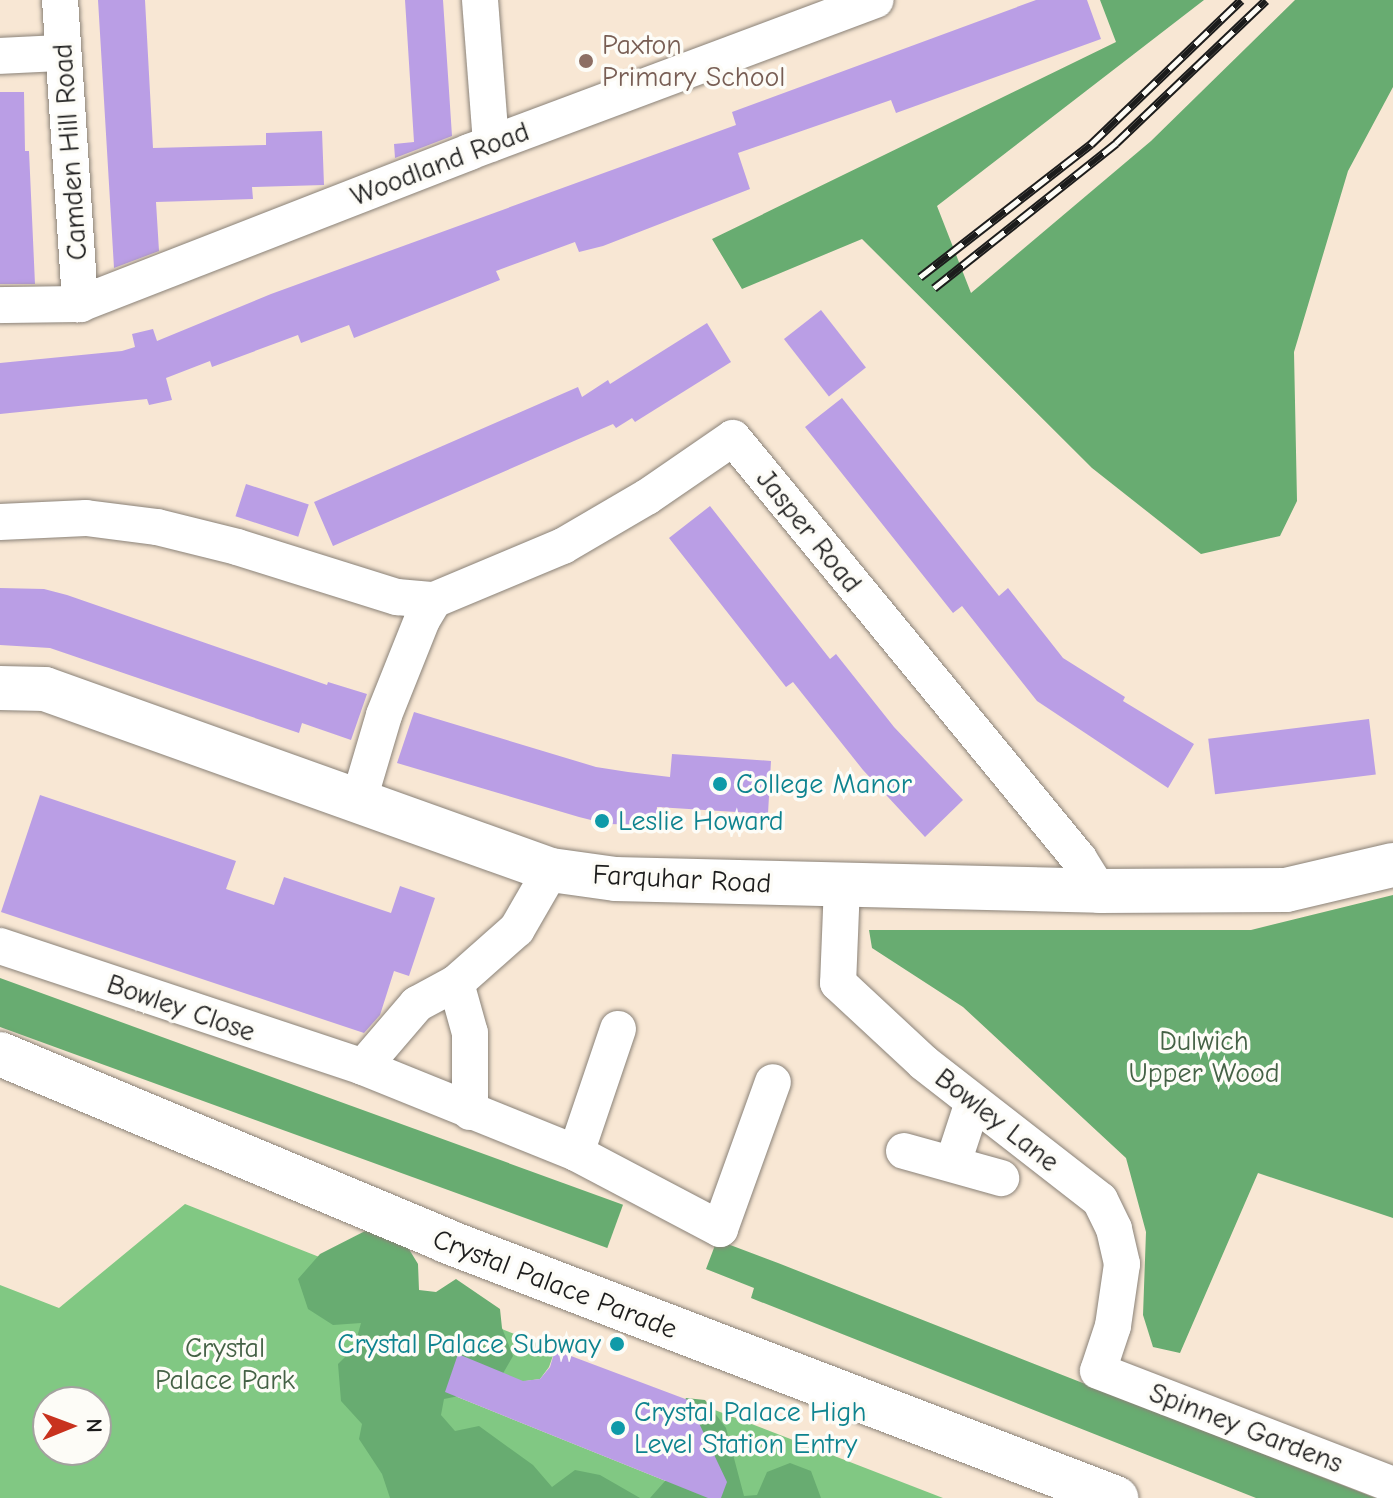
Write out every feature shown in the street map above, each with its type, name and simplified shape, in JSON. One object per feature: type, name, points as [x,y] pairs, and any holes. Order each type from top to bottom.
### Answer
[{"type":"street","name":"Camden Hill Road","points":[[60,0],[80,304]]},
{"type":"street","points":[[480,0],[491,144]]},
{"type":"street","name":"Woodland Road","points":[[0,305],[80,304],[865,2]]},
{"type":"street","points":[[0,56],[62,53]]},
{"type":"street","name":"Jasper Road","points":[[0,522],[86,518],[157,527],[237,547],[397,597],[434,600],[586,534],[733,438],[1079,859],[1099,891]]},
{"type":"street","points":[[358,803],[384,715],[422,620],[434,600]]},
{"type":"street","name":"Farquhar Road","points":[[0,688],[45,689],[551,870],[615,879],[1099,891],[1286,890],[1393,865]]},
{"type":"street","points":[[363,1067],[417,1004],[456,983],[517,929],[551,870]]},
{"type":"street","name":"Bowley Lane","points":[[842,885],[838,983],[924,1063],[1100,1200],[1122,1264],[1113,1326],[1098,1371]]},
{"type":"street","name":"Bowley Close","points":[[0,946],[363,1067],[576,1153],[720,1229],[773,1082]]},
{"type":"street","points":[[456,983],[470,1033],[470,1112]]},
{"type":"street","points":[[576,1153],[618,1029]]},
{"type":"street","name":"Crystal Palace Parade","points":[[0,1054],[446,1241],[1116,1498]]},
{"type":"street","points":[[953,1163],[973,1102]]},
{"type":"street","points":[[904,1151],[1001,1178]]},
{"type":"street","name":"Spinney Gardens","points":[[1098,1371],[1393,1485]]},
{"type":"green space","points":[[1100,0],[1204,0],[937,206],[971,293],[1151,141],[1295,0],[1393,0],[1393,87],[1348,171],[1294,352],[1297,501],[1280,536],[1201,554],[1092,468],[862,239],[742,289],[712,239],[1116,42]]},
{"type":"green space","name":"Dulwich Upper Wood","points":[[1393,895],[1393,1218],[1258,1173],[1180,1353],[1153,1347],[1143,1315],[1146,1232],[1126,1158],[963,1007],[872,948],[869,930],[1251,930]]},
{"type":"green space","points":[[0,978],[623,1205],[607,1248],[0,1027]]},
{"type":"green space","name":"Crystal Palace Park","points":[[185,1204],[555,1350],[549,1367],[540,1379],[445,1392],[708,1498],[0,1498],[0,1285],[59,1308]]},
{"type":"green space","points":[[371,1228],[401,1236],[418,1264],[419,1290],[436,1292],[456,1279],[500,1309],[502,1328],[513,1356],[494,1389],[444,1399],[441,1415],[455,1431],[479,1426],[533,1465],[552,1487],[575,1470],[600,1475],[640,1498],[390,1498],[382,1474],[359,1439],[362,1424],[341,1401],[338,1364],[354,1348],[361,1323],[333,1325],[308,1309],[298,1279],[320,1254]]},
{"type":"green space","points":[[717,1240],[1375,1498],[1256,1498],[751,1298],[754,1288],[706,1269]]},
{"type":"green space","points":[[686,1398],[705,1400],[726,1428],[744,1496],[757,1495],[767,1472],[790,1463],[811,1471],[821,1498],[650,1498],[665,1481],[684,1474],[677,1413]]},
{"type":"green space","points":[[688,1400],[736,1418],[943,1498],[721,1498]]},
{"type":"building","points":[[98,0],[145,0],[153,148],[266,145],[266,133],[322,131],[324,185],[252,187],[253,199],[156,202],[159,251],[114,268]]},
{"type":"building","points":[[405,0],[443,0],[452,136],[395,158],[394,144],[414,142]]},
{"type":"building","points":[[1036,0],[1087,0],[1101,39],[896,113],[891,100],[738,153],[750,189],[603,246],[579,252],[575,242],[496,271],[500,280],[354,338],[349,325],[301,343],[298,335],[212,367],[210,361],[166,378],[172,400],[149,405],[147,399],[0,414],[0,363],[122,351],[135,347],[132,334],[153,329],[157,341],[271,294],[736,125],[732,112]]},
{"type":"building","points":[[0,92],[24,92],[35,284],[0,284]]},
{"type":"building","points":[[821,310],[866,368],[829,396],[784,339]]},
{"type":"building","points":[[707,323],[731,362],[635,422],[632,418],[616,428],[613,424],[333,546],[314,502],[578,387],[582,397],[608,380],[610,384]]},
{"type":"building","points":[[842,398],[999,596],[1008,588],[1063,658],[1125,697],[1123,701],[1194,744],[1168,788],[1037,701],[962,606],[953,613],[805,427]]},
{"type":"building","points":[[246,484],[309,504],[298,537],[235,516]]},
{"type":"building","points":[[710,506],[830,659],[836,654],[894,727],[963,800],[925,837],[863,770],[793,682],[786,687],[669,538]]},
{"type":"building","points":[[0,588],[44,589],[67,595],[327,685],[328,682],[367,694],[351,740],[302,723],[299,733],[50,648],[0,645]]},
{"type":"building","points":[[414,712],[596,767],[628,772],[670,777],[672,754],[771,761],[768,814],[657,807],[656,825],[607,824],[579,817],[397,763]]},
{"type":"building","points":[[1369,719],[1376,775],[1215,794],[1208,739]]},
{"type":"building","points":[[40,795],[236,861],[226,889],[274,905],[284,877],[391,913],[400,886],[435,898],[409,976],[394,971],[380,1015],[364,1033],[1,912]]},
{"type":"building","name":"Crystal Palace High Level Station Entry","points":[[555,1350],[688,1400],[727,1482],[721,1498],[708,1498],[445,1392],[458,1354],[523,1381],[540,1379],[550,1367]]},
{"type":"railway","points":[[920,277],[1091,144],[1241,0]]},
{"type":"railway","points":[[934,288],[1116,143],[1266,0]]},
{"type":"place","name":"Paxton Primary School","points":[[586,61]]},
{"type":"place","name":"College Manor","points":[[720,784]]},
{"type":"place","name":"Leslie Howard","points":[[602,821]]},
{"type":"place","name":"Crystal Palace Subway","points":[[617,1344]]},
{"type":"place","name":"Crystal Palace High Level Station Entry","points":[[618,1428]]}]
